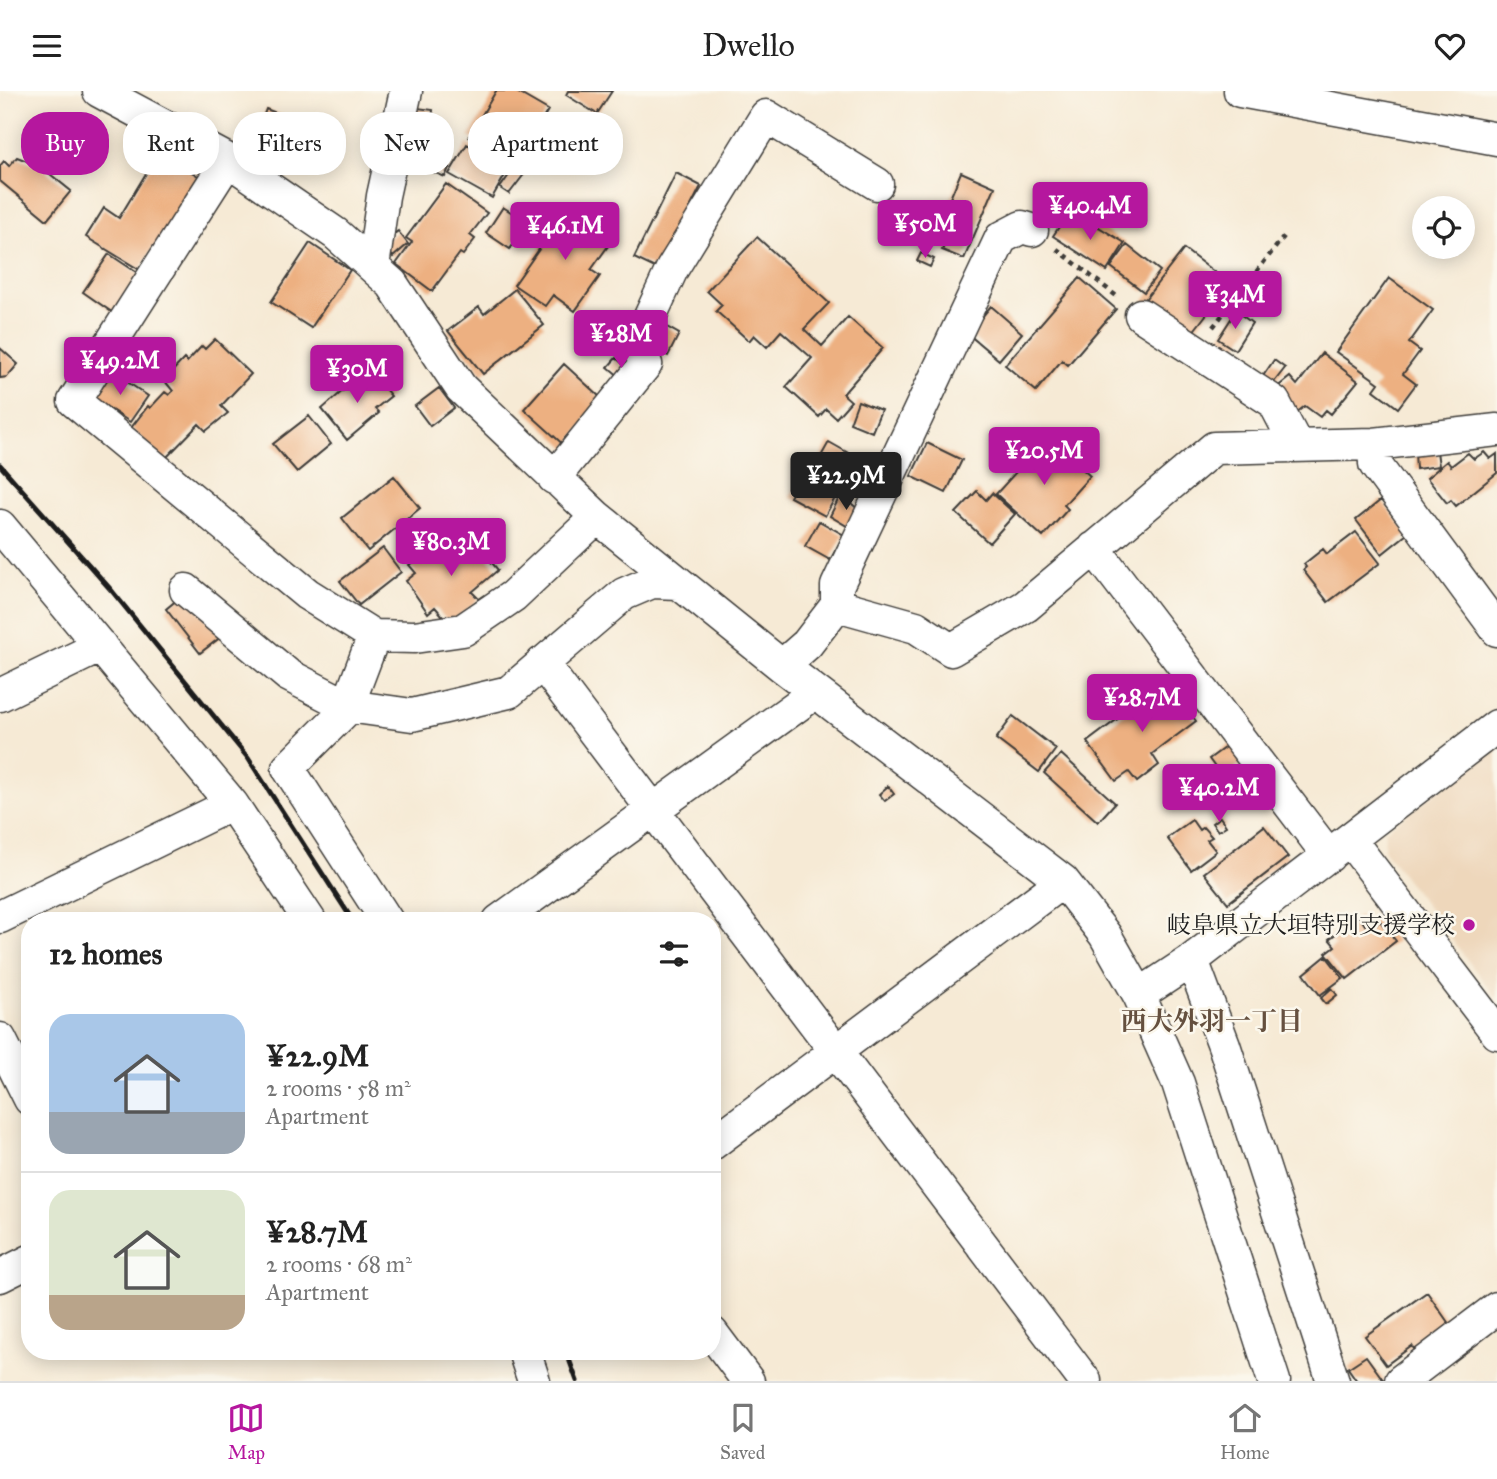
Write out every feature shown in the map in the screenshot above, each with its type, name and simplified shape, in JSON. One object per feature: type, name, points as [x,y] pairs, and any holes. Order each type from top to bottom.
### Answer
[{"type":"street","points":[[99,91],[136,99],[336,234],[392,284],[461,388],[597,517],[782,666],[1063,881],[1105,935],[1139,995],[1178,1083],[1274,1381]]},
{"type":"street","points":[[373,267],[383,196],[405,91]]},
{"type":"street","points":[[1240,91],[1497,139]]},
{"type":"street","points":[[554,478],[646,364],[637,345],[672,269],[771,103],[877,184]]},
{"type":"street","points":[[228,160],[74,401],[307,594],[374,636],[414,637],[463,630],[513,596],[597,517]]},
{"type":"street","points":[[782,666],[807,644],[837,605],[837,586],[1001,238],[1023,227],[1032,230]]},
{"type":"street","points":[[1141,315],[1273,402],[1297,446]]},
{"type":"street","points":[[837,605],[916,627],[951,650],[1026,606],[1214,448],[1374,444],[1497,430]]},
{"type":"street","points":[[1374,444],[1375,464],[1497,631]]},
{"type":"street","points":[[0,526],[232,804],[304,912]]},
{"type":"street","points":[[1094,548],[1340,848],[1497,1033]]},
{"type":"street","points":[[186,590],[288,675],[348,705],[412,715],[509,692],[624,594],[652,582],[679,583]]},
{"type":"street","points":[[374,636],[348,705],[288,768],[381,912]]},
{"type":"street","points":[[0,695],[101,646]]},
{"type":"street","points":[[542,663],[1085,1381]]},
{"type":"street","points":[[511,912],[816,692]]},
{"type":"street","points":[[1139,995],[1192,960],[1497,726]]},
{"type":"street","points":[[0,917],[232,804]]},
{"type":"street","points":[[721,1137],[1063,881]]},
{"type":"street","points":[[1192,960],[1228,1058],[1333,1381]]},
{"type":"street","points":[[0,1039],[21,1081]]},
{"type":"street","points":[[0,1276],[21,1266]]},
{"type":"street","points":[[1401,1381],[1497,1308]]},
{"type":"street","points":[[721,1345],[748,1381]]},
{"type":"street","points":[[527,1360],[534,1381]]},
{"type":"path","points":[[1032,230],[1141,315]]},
{"type":"path","points":[[1195,351],[1286,235]]},
{"type":"shaded area","name":"岐阜県立大垣特別支援学校","points":[[1497,747],[1497,999],[1384,850],[1385,831]]},
{"type":"building","points":[[496,91],[515,91],[548,110],[547,112],[484,112]]},
{"type":"building","points":[[568,91],[612,91],[598,112],[594,112],[566,95]]},
{"type":"building","points":[[410,107],[433,110],[433,112],[409,112]]},
{"type":"building","points":[[467,144],[468,175],[505,175],[492,198],[451,175],[454,175],[454,166]]},
{"type":"building","points":[[17,157],[21,159],[21,175],[51,175],[71,191],[47,220],[0,181],[0,166],[4,161],[9,166]]},
{"type":"building","points":[[961,172],[995,187],[964,259],[942,250],[947,240],[940,237],[947,223],[941,220]]},
{"type":"building","points":[[676,173],[701,186],[659,270],[634,258]]},
{"type":"building","points":[[145,175],[196,175],[203,179],[159,252],[153,248],[140,270],[86,237],[104,208],[119,218]]},
{"type":"building","points":[[509,175],[524,175],[509,194],[500,188]]},
{"type":"building","points":[[446,184],[487,213],[470,235],[475,239],[463,255],[460,253],[432,291],[396,264],[412,242],[406,238]]},
{"type":"building","points":[[503,207],[528,223],[510,249],[486,233]]},
{"type":"building","points":[[568,208],[613,239],[591,270],[600,276],[575,311],[553,295],[545,306],[514,285]]},
{"type":"building","points":[[1067,215],[1084,225],[1087,220],[1125,243],[1107,271],[1053,236]]},
{"type":"building","points":[[398,231],[408,244],[393,257],[382,244]]},
{"type":"building","points":[[757,237],[829,303],[804,329],[822,346],[848,317],[883,348],[843,394],[851,401],[836,418],[826,409],[819,417],[786,387],[812,358],[781,331],[767,347],[754,335],[749,341],[716,311],[722,305],[707,291]]},
{"type":"building","points":[[310,243],[350,270],[311,328],[271,302]]},
{"type":"building","points":[[1127,245],[1160,271],[1144,292],[1111,267]]},
{"type":"building","points":[[1184,249],[1235,288],[1219,310],[1213,306],[1192,333],[1143,302]]},
{"type":"building","points":[[921,253],[934,259],[930,267],[917,261]]},
{"type":"building","points":[[109,254],[142,276],[116,315],[83,292]]},
{"type":"building","points":[[1080,278],[1116,309],[1068,365],[1062,360],[1036,391],[1005,365]]},
{"type":"building","points":[[1389,278],[1433,310],[1409,343],[1420,351],[1403,374],[1416,384],[1398,408],[1374,390],[1379,383],[1336,352]]},
{"type":"building","points":[[515,289],[544,325],[483,374],[448,331],[479,307],[484,314]]},
{"type":"building","points":[[991,306],[1022,333],[999,360],[968,334]]},
{"type":"building","points":[[1236,311],[1252,323],[1235,350],[1218,339]]},
{"type":"building","points":[[658,322],[679,334],[668,356],[646,344]]},
{"type":"building","points":[[215,339],[251,374],[221,406],[228,413],[206,431],[199,424],[164,460],[131,428],[148,406],[150,408],[165,392],[169,395],[173,391],[164,380],[184,359],[187,362],[202,346],[205,349]]},
{"type":"building","points":[[0,348],[18,364],[7,377],[0,378]]},
{"type":"building","points":[[1322,353],[1358,381],[1331,414],[1326,410],[1320,417],[1305,406],[1296,413],[1275,389],[1290,377],[1297,385]]},
{"type":"building","points":[[616,358],[633,372],[625,381],[608,367]]},
{"type":"building","points":[[1274,360],[1285,368],[1271,386],[1261,379]]},
{"type":"building","points":[[564,364],[601,398],[567,448],[524,409]]},
{"type":"building","points":[[111,371],[148,396],[130,422],[93,398]]},
{"type":"building","points":[[371,372],[391,396],[375,409],[379,413],[347,440],[322,409],[353,382],[355,385]]},
{"type":"building","points":[[439,388],[454,408],[430,426],[415,406]]},
{"type":"building","points":[[858,401],[881,410],[872,432],[850,423]]},
{"type":"building","points":[[309,416],[331,444],[297,472],[273,444]]},
{"type":"building","points":[[1048,437],[1090,476],[1064,505],[1068,509],[1043,537],[996,494]]},
{"type":"building","points":[[1017,441],[1027,450],[1022,456],[1012,448]]},
{"type":"building","points":[[829,442],[852,455],[833,488],[839,491],[825,516],[790,497],[804,473],[810,476]]},
{"type":"building","points":[[927,443],[962,460],[946,493],[911,476]]},
{"type":"building","points":[[1437,451],[1439,466],[1416,469],[1415,453]]},
{"type":"building","points":[[1484,452],[1490,459],[1497,454],[1497,473],[1456,506],[1451,500],[1447,503],[1427,478],[1447,461],[1451,466],[1468,453],[1474,459]]},
{"type":"building","points":[[394,476],[420,508],[368,551],[342,518]]},
{"type":"building","points":[[977,491],[986,500],[992,493],[1015,514],[989,543],[956,513]]},
{"type":"building","points":[[841,494],[861,512],[852,529],[830,516]]},
{"type":"building","points":[[1381,500],[1407,534],[1382,554],[1356,520]]},
{"type":"building","points":[[819,521],[844,535],[830,560],[805,546]]},
{"type":"building","points":[[466,532],[498,570],[472,592],[479,599],[450,624],[435,607],[428,613],[406,581],[416,573],[409,565],[429,549],[436,557]]},
{"type":"building","points":[[1356,532],[1380,563],[1328,602],[1303,570],[1306,567],[1304,564],[1323,549],[1327,554]]},
{"type":"building","points":[[383,548],[401,572],[359,605],[340,581]]},
{"type":"building","points":[[184,594],[222,636],[200,653],[166,609]]},
{"type":"building","points":[[1167,682],[1196,721],[1152,754],[1159,765],[1137,782],[1129,772],[1116,781],[1087,742]]},
{"type":"building","points":[[1013,716],[1056,749],[1039,772],[996,739]]},
{"type":"building","points":[[1235,740],[1248,759],[1222,777],[1209,759]]},
{"type":"building","points":[[1061,754],[1115,803],[1098,822],[1044,773]]},
{"type":"building","points":[[888,786],[894,794],[885,801],[879,794]]},
{"type":"building","points":[[1220,817],[1226,826],[1218,831],[1212,823]]},
{"type":"building","points":[[1192,820],[1199,830],[1203,827],[1212,837],[1207,840],[1216,851],[1191,870],[1167,838]]},
{"type":"building","points":[[1264,826],[1288,857],[1228,903],[1204,873]]},
{"type":"building","points":[[1359,916],[1365,925],[1374,918],[1377,923],[1380,921],[1396,941],[1347,979],[1326,953],[1335,946],[1329,939]]},
{"type":"building","points":[[1326,956],[1343,978],[1320,995],[1304,974]]},
{"type":"building","points":[[1332,988],[1337,995],[1326,1004],[1321,998]]},
{"type":"building","points":[[1427,1292],[1454,1331],[1419,1356],[1412,1346],[1386,1365],[1365,1336]]},
{"type":"building","points":[[1366,1356],[1384,1381],[1357,1381],[1348,1368]]},
{"type":"railway","points":[[0,465],[112,591],[248,758],[347,912]]},
{"type":"railway","points":[[569,1360],[577,1381]]},
{"type":"place","name":"岐阜県立大垣特別支援学校","points":[[1469,925]]},
{"type":"district","name":"西大外羽一丁目","points":[[1212,1021]]}]
